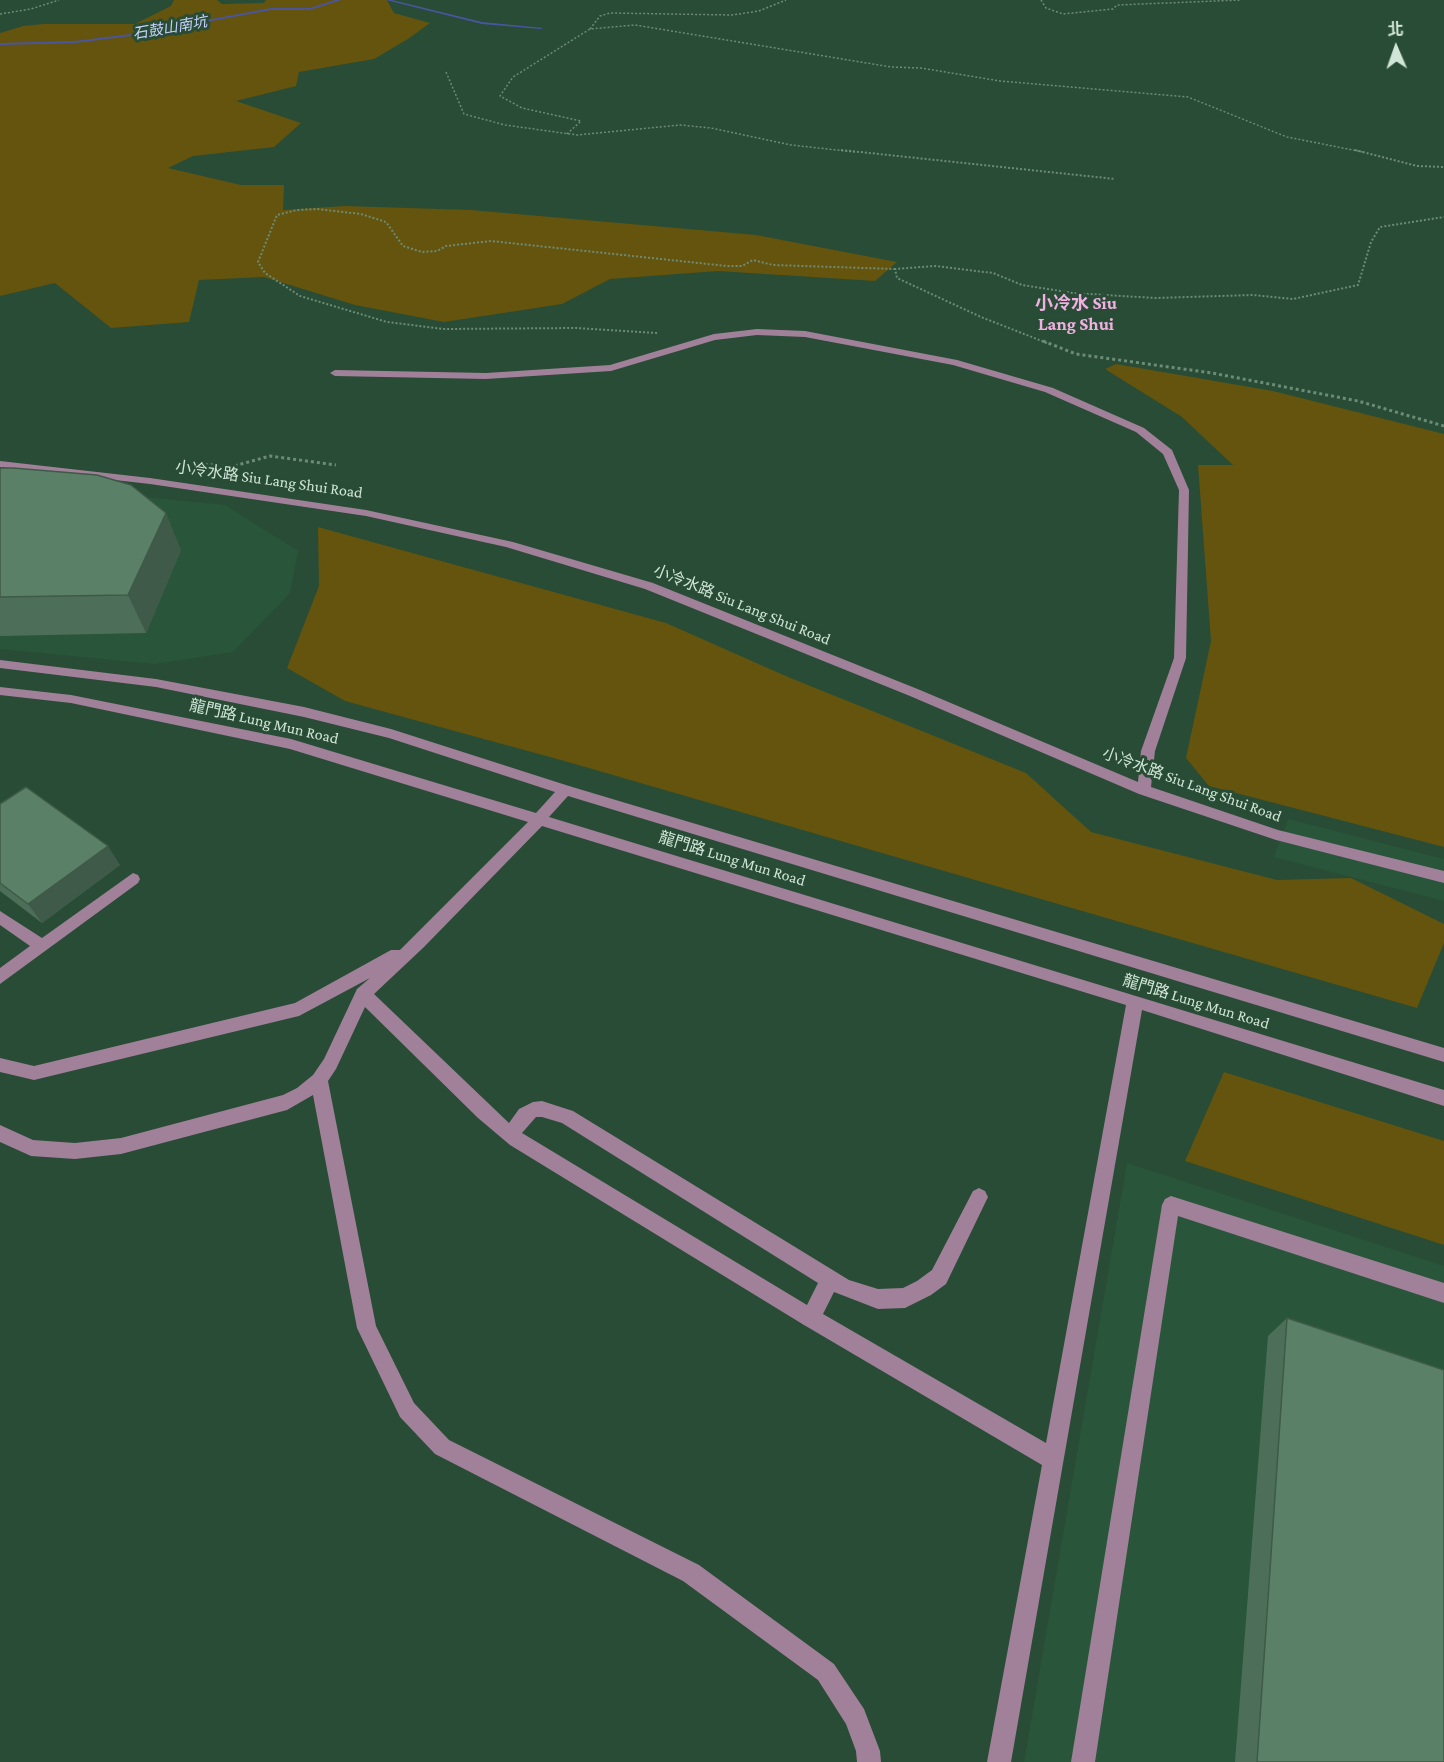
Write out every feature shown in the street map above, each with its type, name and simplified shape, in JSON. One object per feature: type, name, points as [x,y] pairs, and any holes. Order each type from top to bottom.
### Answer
[{"type":"street","points":[[335,373],[486,376],[611,368],[714,337],[758,332],[805,334],[954,362],[1049,390],[1140,430],[1168,452],[1184,490],[1180,658],[1148,751],[1144,790]]},
{"type":"street","name":"小冷水路 Siu Lang Shui Road","points":[[0,464],[150,481],[366,513],[509,544],[649,586],[915,693],[1144,790],[1276,835],[1444,877]]},
{"type":"street","name":"龍門路 Lung Mun Road","points":[[0,664],[47,668],[156,684],[304,712],[391,734],[565,790],[1444,1055]]},
{"type":"street","name":"龍門路 Lung Mun Road","points":[[0,691],[71,699],[291,744],[1135,1001],[1444,1098]]},
{"type":"street","points":[[0,1133],[31,1148],[75,1151],[121,1146],[287,1102],[320,1080],[363,994],[418,943],[540,820],[565,790]]},
{"type":"street","points":[[0,976],[133,879]]},
{"type":"street","points":[[0,916],[42,946]]},
{"type":"street","points":[[0,1065],[34,1073],[299,1009],[418,943]]},
{"type":"street","points":[[363,994],[484,1112],[511,1135],[811,1318],[1054,1460]]},
{"type":"street","points":[[999,1762],[1135,1001]]},
{"type":"street","points":[[320,1080],[367,1328],[407,1410],[442,1447],[690,1573],[826,1672],[856,1717],[868,1751],[869,1762]]},
{"type":"street","points":[[511,1135],[525,1115],[533,1110],[542,1109],[567,1117],[844,1288],[878,1299],[905,1298],[939,1277],[980,1197]]},
{"type":"street","points":[[1083,1762],[1171,1205],[1444,1293]]},
{"type":"street","points":[[811,1318],[830,1279]]},
{"type":"path","points":[[0,14],[31,9],[59,0]]},
{"type":"path","points":[[567,134],[581,121],[522,108],[500,96],[513,77],[590,29],[600,16],[610,13],[732,15],[759,11],[786,0]]},
{"type":"path","points":[[1041,0],[1046,8],[1063,14],[1113,9],[1117,5],[1241,0]]},
{"type":"path","points":[[590,29],[635,25],[891,67],[921,68],[1000,81],[1188,97],[1287,137],[1380,155],[1417,166],[1444,167]]},
{"type":"path","points":[[446,72],[464,114],[505,125],[577,135],[680,125],[711,128],[790,145],[1115,179]]},
{"type":"path","points":[[657,333],[576,328],[443,328],[387,322],[300,296],[265,273],[258,262],[277,215],[297,210],[317,209],[361,214],[386,222],[403,246],[422,252],[437,251],[446,246],[459,244],[491,242],[727,266],[742,266],[753,260],[773,265],[894,269],[947,267],[993,273],[1022,285],[1073,293],[1155,298],[1253,295],[1293,299],[1358,285],[1368,260],[1371,242],[1380,227],[1444,217]]},
{"type":"path","points":[[894,269],[897,278],[981,317],[1076,354],[1212,373],[1358,401],[1444,426]]},
{"type":"path","points":[[150,481],[194,464],[234,466],[270,456],[336,465]]},
{"type":"shaded area","points":[[174,0],[217,0],[222,4],[264,3],[266,0],[387,0],[394,13],[430,23],[374,59],[299,72],[296,86],[236,101],[301,123],[274,147],[193,156],[168,168],[241,185],[284,185],[283,210],[345,206],[471,210],[756,235],[897,262],[875,281],[718,271],[610,279],[562,304],[444,322],[355,305],[264,277],[199,280],[189,322],[111,328],[55,283],[0,296],[0,33],[23,26],[43,24],[135,24],[171,6]]},
{"type":"shaded area","points":[[1116,364],[1273,391],[1444,434],[1444,847],[1209,786],[1186,758],[1211,641],[1198,465],[1233,465],[1182,417],[1105,369]]},
{"type":"shaded area","points":[[0,483],[225,505],[298,551],[290,593],[233,652],[155,664],[0,649]]},
{"type":"shaded area","points":[[318,527],[666,623],[788,677],[1026,773],[1091,832],[1277,880],[1351,878],[1444,924],[1444,943],[1417,1008],[568,762],[345,701],[287,668],[319,586]]},
{"type":"shaded area","points":[[1288,819],[1444,859],[1444,901],[1274,857]]},
{"type":"shaded area","points":[[1224,1072],[1444,1141],[1444,1245],[1185,1161]]},
{"type":"shaded area","points":[[1127,1163],[1444,1266],[1444,1762],[1024,1762]]},
{"type":"building","points":[[0,468],[97,475],[131,485],[166,513],[128,595],[0,597]]},
{"type":"building","points":[[26,787],[108,846],[28,904],[0,883],[0,804]]},
{"type":"building","points":[[1287,1318],[1444,1370],[1444,1762],[1257,1762]]},
{"type":"waterway","name":"石鼓山南坑","points":[[0,44],[75,42],[131,35],[271,9],[310,9],[339,0]]},
{"type":"waterway","points":[[388,0],[482,23],[541,28]]},
{"type":"district","name":"小冷水 Siu Lang Shui","points":[[1076,313]]}]
